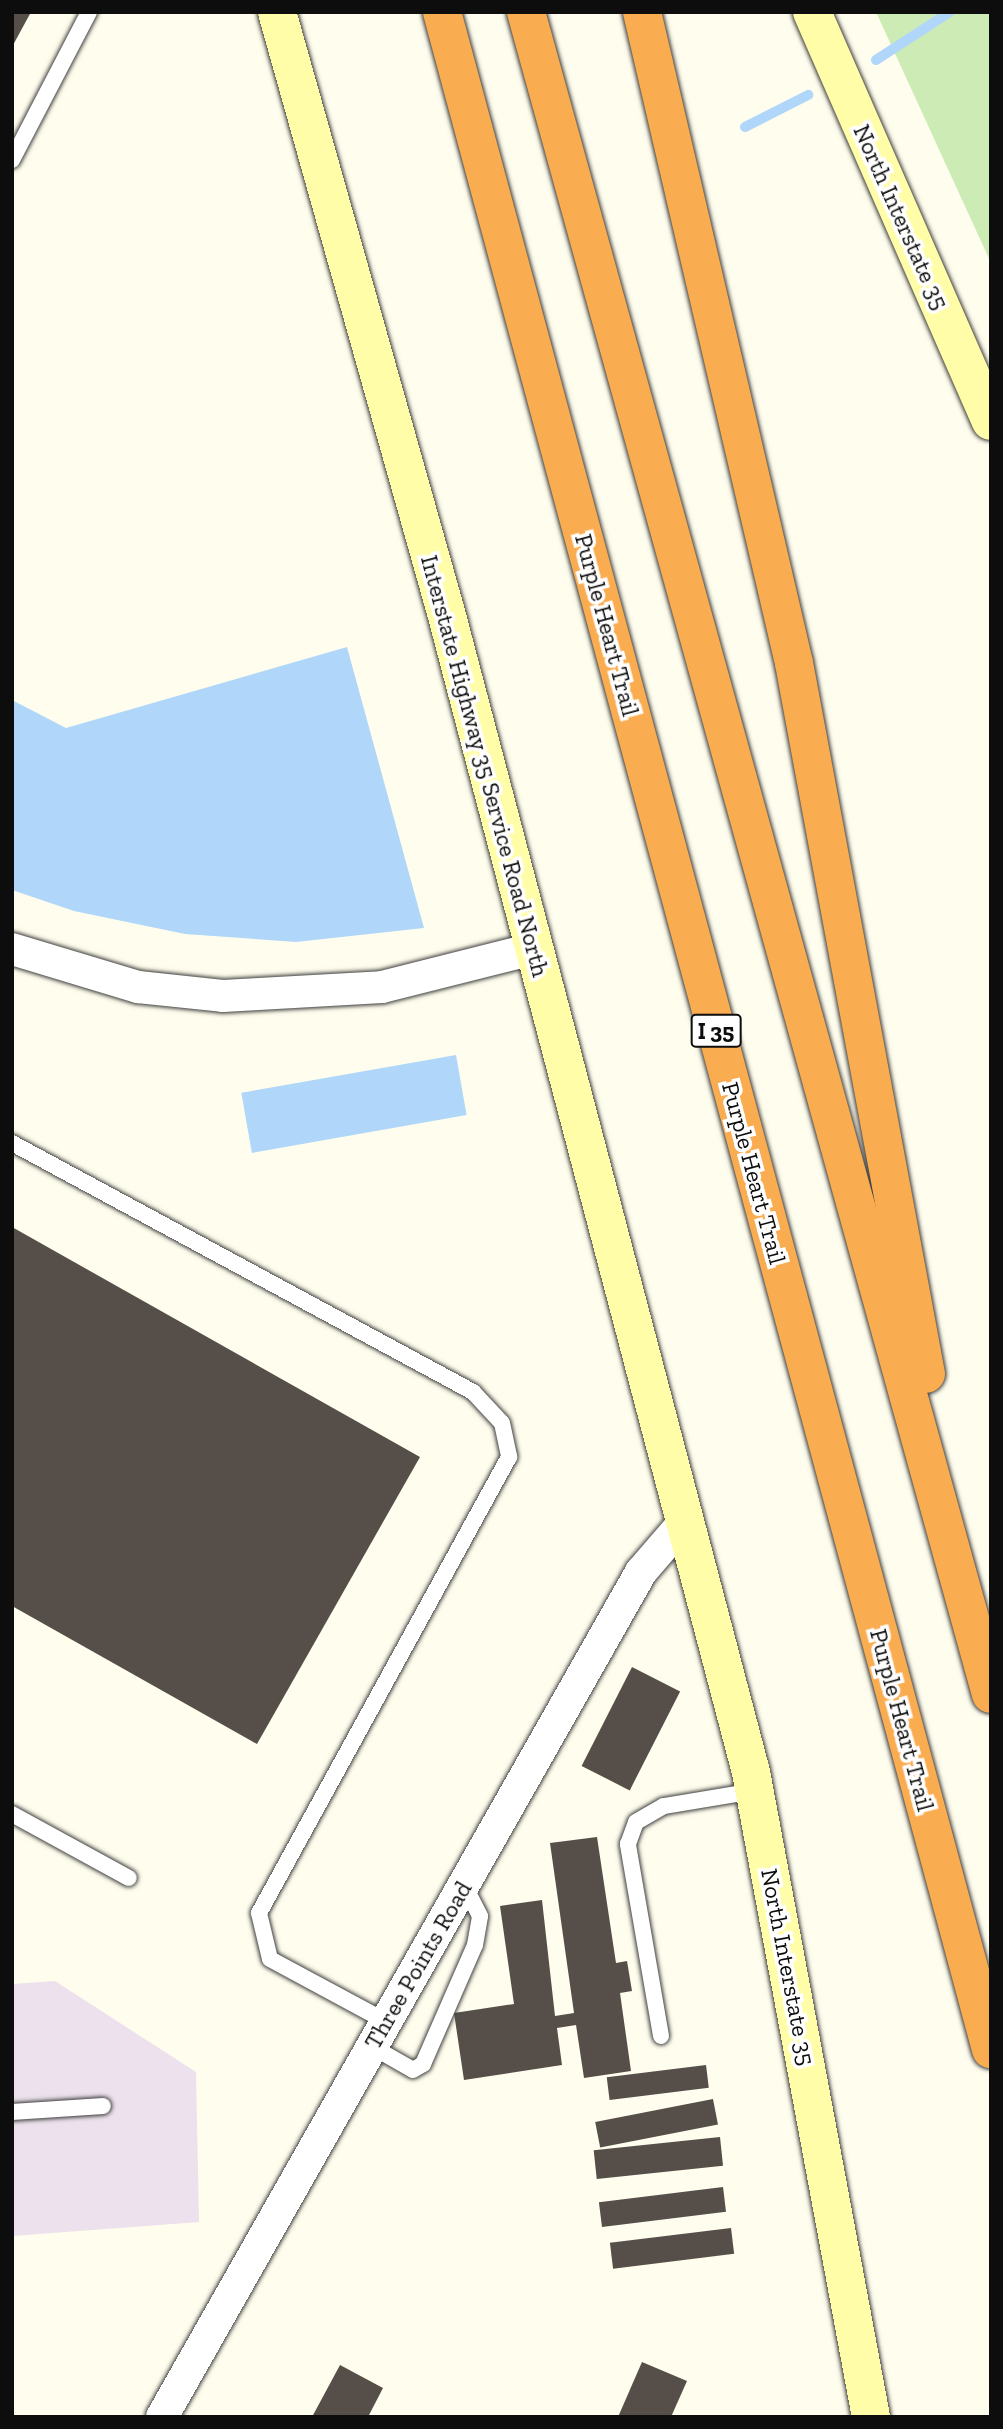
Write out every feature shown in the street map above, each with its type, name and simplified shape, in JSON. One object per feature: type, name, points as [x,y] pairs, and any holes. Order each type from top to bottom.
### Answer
[{"type":"highway","name":"Purple Heart Trail","points":[[442,12],[991,2049]]},
{"type":"highway","points":[[526,12],[991,1694]]},
{"type":"highway","points":[[642,12],[794,663],[900,1213],[959,1576]]},
{"type":"main road","name":"Interstate Highway 35 Service Road North","points":[[276,12],[533,949],[685,1521]]},
{"type":"main road","name":"North Interstate 35","points":[[812,12],[991,421]]},
{"type":"main road","name":"North Interstate 35","points":[[685,1521],[755,1791],[871,2417]]},
{"type":"street","points":[[12,950],[138,988],[223,996],[382,987],[533,949]]},
{"type":"street","name":"Three Points Road","points":[[162,2417],[641,1572],[685,1521]]},
{"type":"lane","points":[[12,160],[89,12]]},
{"type":"lane","points":[[12,1143],[473,1392],[502,1423],[509,1457],[259,1913],[270,1959],[378,2034],[413,2070],[423,2064],[475,1945],[480,1916],[464,1885]]},
{"type":"lane","points":[[661,2036],[628,1844],[636,1822],[664,1806],[755,1791]]},
{"type":"lane","points":[[12,1814],[129,1878]]},
{"type":"lane","points":[[12,2112],[103,2106]]},
{"type":"shaded area","points":[[55,1981],[196,2072],[199,2222],[12,2236],[12,1984]]},
{"type":"green space","points":[[876,12],[991,12],[991,263]]},
{"type":"water","points":[[347,647],[424,928],[296,942],[185,934],[74,911],[12,890],[12,700],[66,728]]},
{"type":"water","points":[[456,1055],[467,1115],[252,1153],[241,1093]]},
{"type":"building","points":[[12,12],[31,12],[12,47]]},
{"type":"building","points":[[12,1227],[420,1457],[257,1744],[12,1606]]},
{"type":"building","points":[[632,1667],[680,1692],[630,1790],[582,1766]]},
{"type":"building","points":[[597,1837],[616,1963],[627,1961],[632,1991],[620,1993],[631,2071],[584,2078],[576,2025],[557,2028],[562,2065],[464,2080],[454,2013],[514,2004],[500,1906],[542,1900],[555,2016],[574,2013],[550,1843]]},
{"type":"building","points":[[706,2065],[709,2088],[610,2100],[607,2077]]},
{"type":"building","points":[[713,2099],[718,2125],[600,2147],[595,2122]]},
{"type":"building","points":[[720,2137],[723,2166],[597,2179],[594,2150]]},
{"type":"building","points":[[723,2187],[726,2212],[602,2227],[599,2202]]},
{"type":"building","points":[[731,2228],[734,2254],[613,2269],[610,2243]]},
{"type":"building","points":[[642,2362],[687,2381],[671,2417],[618,2417]]},
{"type":"building","points":[[340,2365],[383,2388],[368,2417],[312,2417]]},
{"type":"waterway","points":[[876,60],[950,12]]},
{"type":"waterway","points":[[745,127],[808,95]]}]
